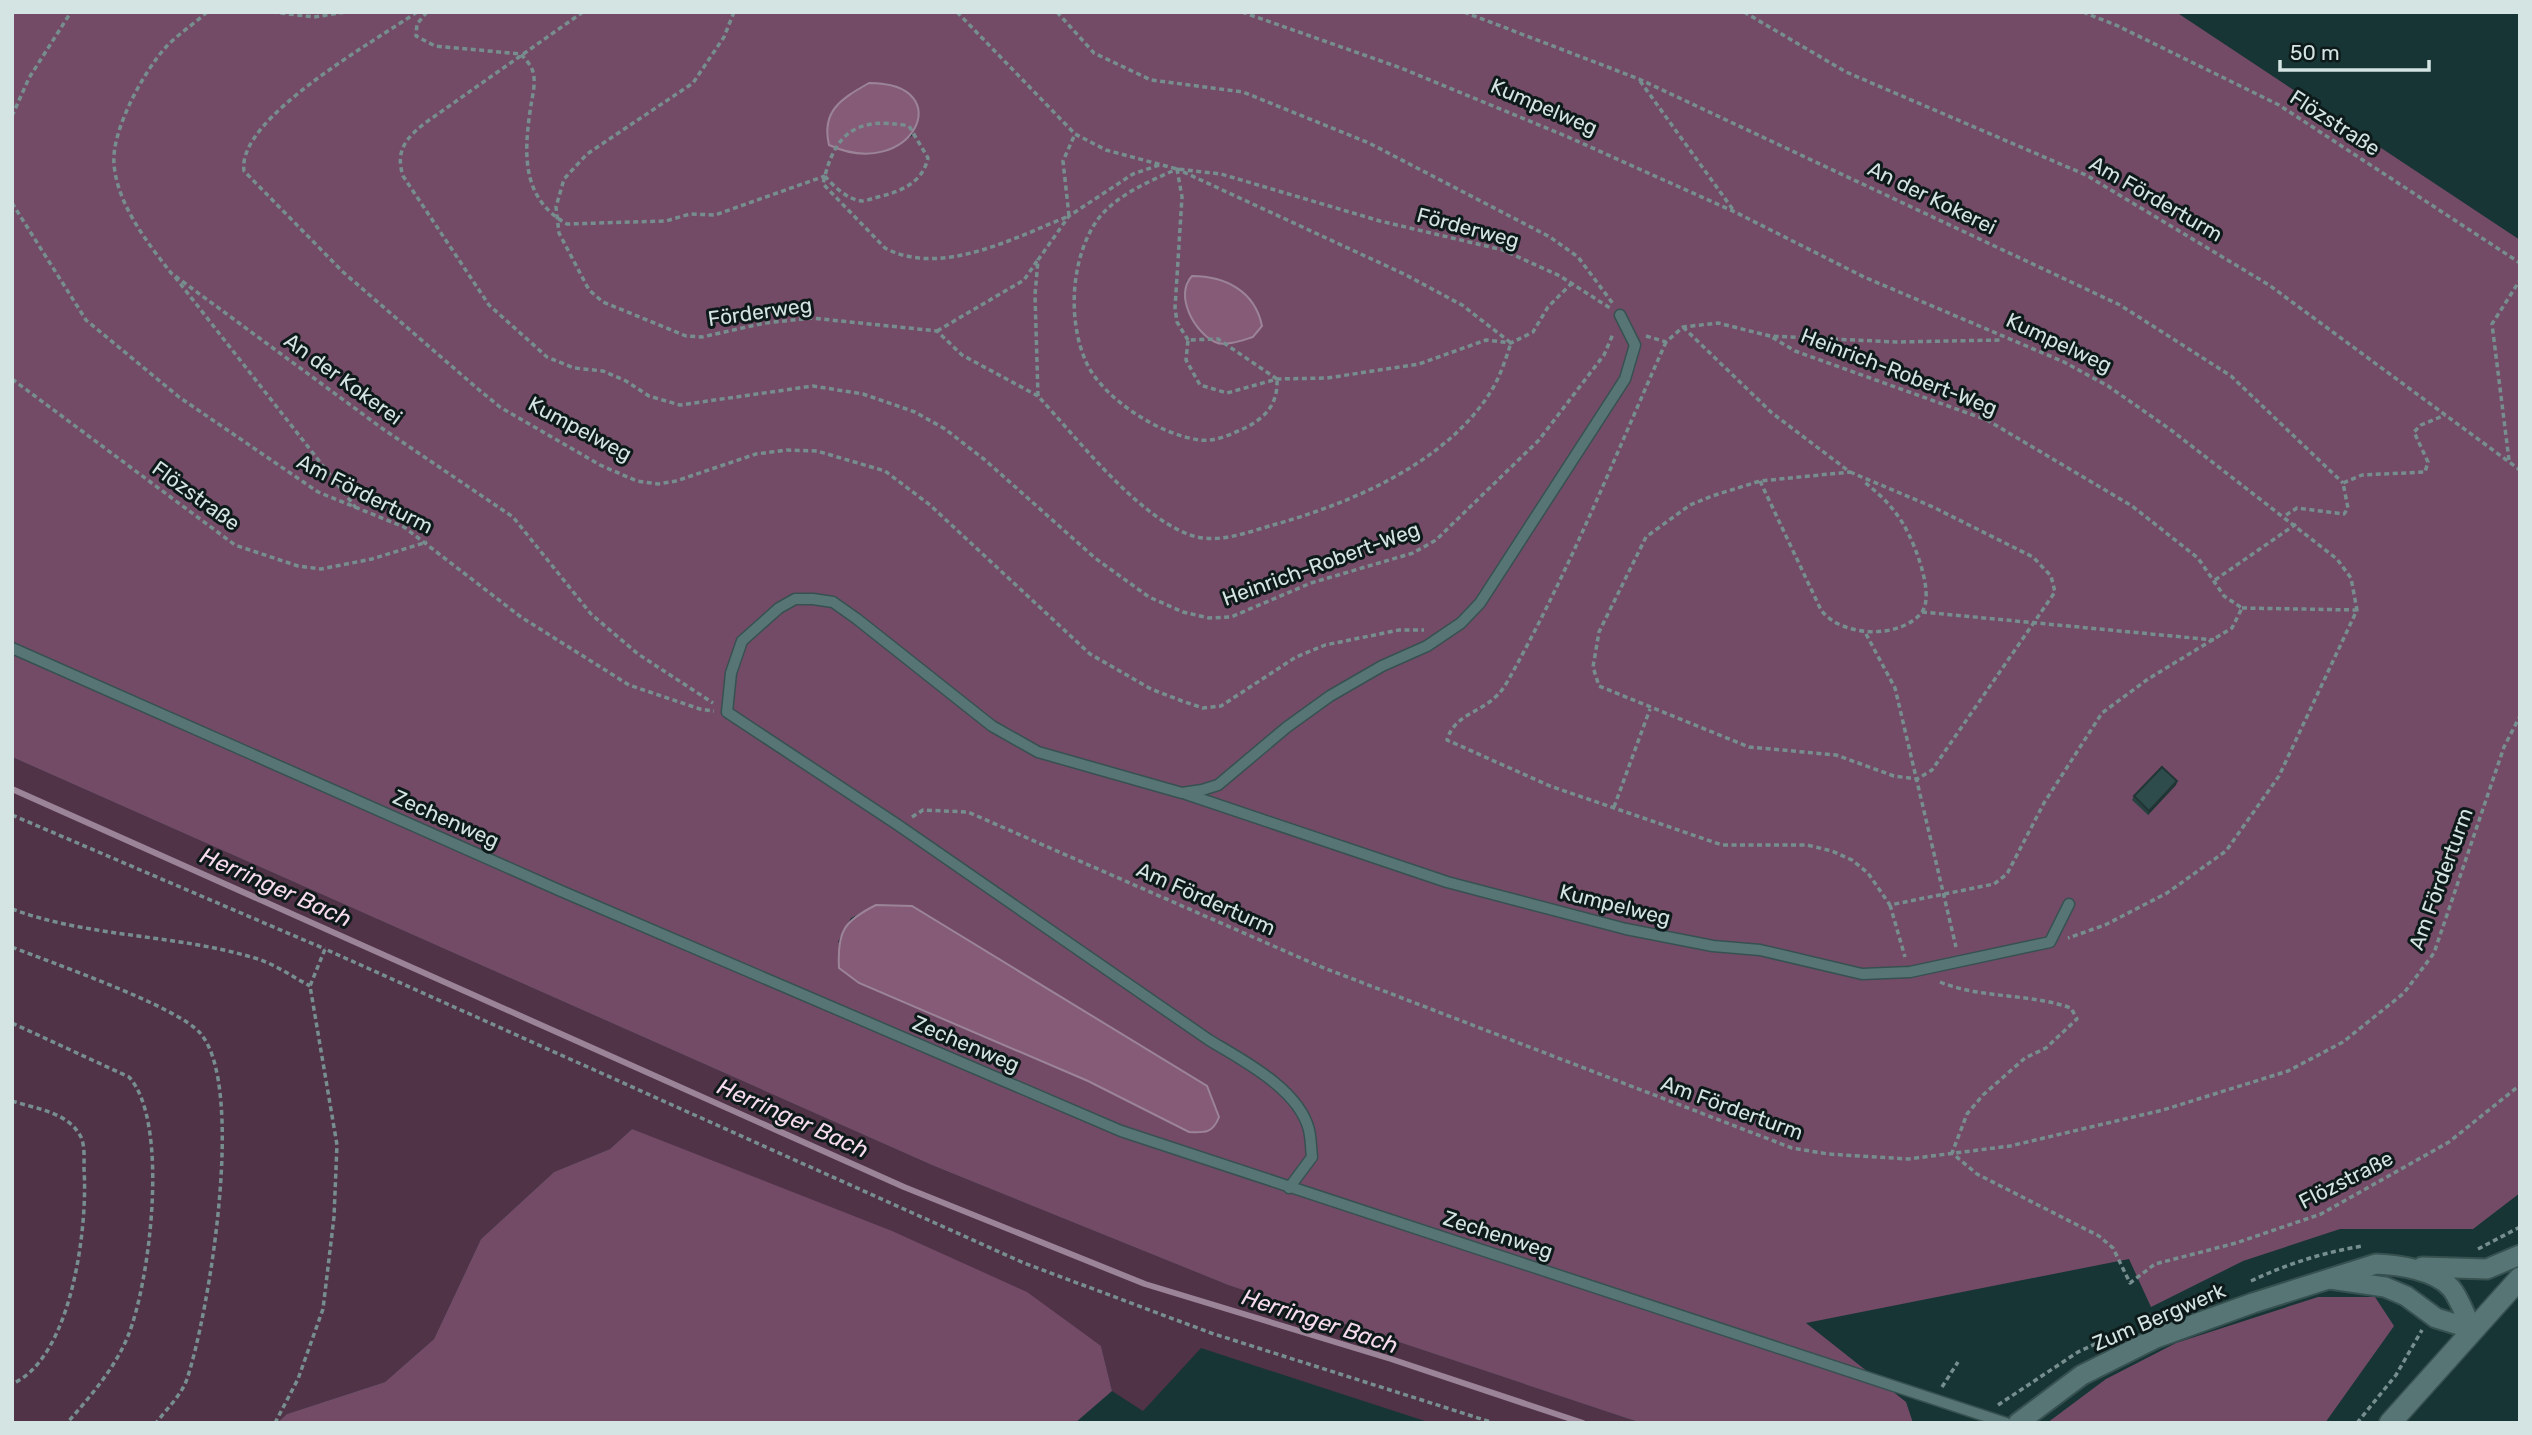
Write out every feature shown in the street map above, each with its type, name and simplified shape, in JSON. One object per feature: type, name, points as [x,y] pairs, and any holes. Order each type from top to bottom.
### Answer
[{"type":"main road","points":[[2390,1423],[2520,1278]]},
{"type":"street","name":"Zum Bergwerk","points":[[2018,1423],[2082,1375],[2156,1338],[2330,1279],[2376,1264],[2487,1269],[2520,1255]]},
{"type":"street","name":"Zum Bergwerk","points":[[2396,1265],[2436,1278],[2450,1287],[2472,1329]]},
{"type":"street","name":"Zum Bergwerk","points":[[2330,1279],[2385,1287],[2406,1296],[2436,1318],[2472,1329]]},
{"type":"lane","points":[[1182,793],[1218,785],[1287,727],[1330,696],[1382,666],[1427,646],[1461,624],[1480,603],[1625,379],[1635,345],[1620,315]]},
{"type":"lane","name":"Kumpelweg","points":[[727,712],[731,673],[742,641],[779,608],[795,599],[833,602],[992,726],[1038,752],[1182,793],[1447,882],[1626,929],[1713,946],[1760,950],[1862,974],[1910,972],[1959,964],[2050,942]]},
{"type":"lane","name":"Zechenweg","points":[[12,648],[561,891],[1121,1131],[2006,1423]]},
{"type":"lane","points":[[727,712],[898,825],[1209,1040],[1255,1067],[1288,1095],[1309,1128],[1311,1157],[1289,1188]]},
{"type":"lane","points":[[2050,942],[2069,904]]},
{"type":"lane","points":[[2148,1319],[2156,1338]]},
{"type":"path","points":[[12,116],[29,78],[71,12]]},
{"type":"path","name":"An der Kokerei","points":[[207,12],[166,48],[128,107],[117,134],[114,164],[126,204],[146,242],[171,273],[383,429],[513,517],[591,614],[638,654],[727,712]]},
{"type":"path","points":[[272,12],[314,17],[346,12]]},
{"type":"path","name":"Kumpelweg","points":[[417,12],[317,79],[264,123],[245,152],[244,171],[343,272],[500,407],[600,465],[637,481],[676,481],[729,461],[787,450],[817,451],[885,471],[930,505],[1090,654],[1151,689],[1203,708],[1221,706],[1296,657],[1325,645],[1399,630],[1428,631]]},
{"type":"path","points":[[427,12],[417,24],[416,36],[422,41],[435,46],[521,54],[532,68],[534,85],[525,150],[528,177],[536,196],[556,218],[567,224],[666,221],[690,214],[715,215],[825,176]]},
{"type":"path","name":"Heinrich-Robert-Weg","points":[[583,12],[407,137],[399,164],[403,176],[489,305],[547,357],[574,368],[603,371],[626,380],[649,396],[680,405],[813,386],[863,394],[915,412],[945,429],[985,460],[1095,558],[1149,597],[1182,612],[1209,618],[1231,617],[1311,583],[1413,553],[1436,540],[1546,431],[1604,355],[1620,315]]},
{"type":"path","points":[[556,218],[557,196],[564,179],[587,154],[693,83],[724,37],[734,12]]},
{"type":"path","name":"Förderweg","points":[[957,12],[1075,134],[1106,150],[1177,169],[1221,174],[1380,221],[1503,250],[1572,283],[1646,336],[1666,342]]},
{"type":"path","points":[[1057,12],[1094,52],[1151,80],[1242,92],[1369,143],[1550,237],[1578,257],[1620,315]]},
{"type":"path","name":"Kumpelweg","points":[[1242,12],[1401,68],[1735,212],[1864,277],[2006,340],[2064,362],[2108,386],[2296,524],[2337,559],[2351,578],[2357,610]]},
{"type":"path","name":"An der Kokerei","points":[[1464,12],[1639,79],[2120,305],[2231,376],[2343,483]]},
{"type":"path","name":"Am Förderturm","points":[[1744,12],[1846,72],[2086,175],[2269,285],[2520,470]]},
{"type":"path","name":"Flözstraße","points":[[2082,12],[2118,26],[2279,105],[2520,263]]},
{"type":"path","points":[[1639,79],[1735,212]]},
{"type":"path","points":[[825,176],[836,188],[862,201],[896,193],[914,183],[925,173],[928,158],[909,126],[895,123],[860,125],[841,138],[829,158],[823,184],[885,248],[898,255],[933,257],[968,252],[1005,242],[1069,216],[1133,174],[1159,165]]},
{"type":"path","points":[[1075,134],[1063,161],[1069,216],[1024,280],[937,331],[962,355],[1038,396],[1140,505],[1185,534],[1231,537],[1330,509],[1415,465],[1459,429],[1481,405],[1494,387],[1511,343]]},
{"type":"path","points":[[1177,169],[1182,197],[1175,308],[1177,322],[1188,340],[1186,360],[1200,385],[1227,393],[1277,379],[1327,378],[1419,364],[1486,340],[1511,343],[1533,332],[1548,307],[1572,283]]},
{"type":"path","points":[[1277,379],[1278,398],[1260,421],[1224,437],[1201,440],[1137,416],[1088,366],[1077,333],[1074,293],[1082,253],[1094,224],[1137,187],[1177,169],[1404,274],[1462,305],[1511,343]]},
{"type":"path","name":"Am Förderturm","points":[[12,203],[86,320],[179,397],[318,492],[404,527],[427,542],[521,617],[629,685],[699,709],[727,712]]},
{"type":"path","name":"Förderweg","points":[[556,218],[559,233],[589,290],[603,302],[686,336],[702,337],[765,323],[812,318],[876,322],[937,331]]},
{"type":"path","points":[[1038,260],[1035,295],[1038,396]]},
{"type":"path","points":[[171,273],[358,510]]},
{"type":"path","points":[[2509,460],[2492,324],[2520,280]]},
{"type":"path","points":[[1910,972],[1890,905],[1868,873],[1852,860],[1832,851],[1807,845],[1722,845],[1550,786],[1447,740],[1456,722],[1482,710],[1505,685],[1566,566],[1666,342],[1683,327],[1718,323],[1770,336],[1896,342],[2006,340]]},
{"type":"path","points":[[1683,327],[1772,413],[1876,491],[1900,518],[1914,546],[1927,594],[1922,612],[1901,628],[1866,634],[1825,616],[1760,481]]},
{"type":"path","name":"Heinrich-Robert-Weg","points":[[1770,336],[1795,351],[1987,419],[2132,506],[2198,558],[2224,596],[2242,608]]},
{"type":"path","points":[[1188,340],[1218,339],[1277,379]]},
{"type":"path","name":"Flözstraße","points":[[12,379],[235,545],[298,566],[321,569],[372,559],[427,542]]},
{"type":"path","points":[[2285,516],[2297,508],[2344,514],[2348,509],[2343,483],[2362,475],[2425,472],[2428,462],[2414,432],[2421,425],[2445,415]]},
{"type":"path","points":[[1850,472],[1760,481],[1689,505],[1646,537],[1599,632],[1592,667],[1593,677],[1599,687],[1749,747],[1836,755],[1894,776],[1917,779],[1938,762],[2055,592],[2052,576],[2032,557],[1933,507],[1859,478]]},
{"type":"path","points":[[2215,580],[2296,524]]},
{"type":"path","points":[[1890,905],[1994,884],[2007,874],[2044,803],[2102,713],[2148,680],[2216,640],[2232,628],[2242,608],[2357,610],[2279,776],[2226,851],[2167,893],[2142,906],[2105,925],[2050,942]]},
{"type":"path","points":[[1922,612],[2216,640]]},
{"type":"path","points":[[1866,634],[1895,688],[1945,894],[1959,964]]},
{"type":"path","points":[[1614,807],[1650,709]]},
{"type":"path","name":"Am Förderturm","points":[[898,825],[923,810],[968,812],[1319,966],[1792,1149],[1871,1158],[1908,1158],[2010,1146],[2163,1110],[2288,1071],[2343,1042],[2404,993],[2434,953],[2504,747],[2520,716]]},
{"type":"path","points":[[12,815],[325,949],[1024,1263],[1211,1333],[1494,1423]]},
{"type":"path","points":[[12,909],[45,921],[131,933],[259,960],[310,986]]},
{"type":"path","points":[[12,947],[161,1008],[200,1033],[216,1067],[223,1135],[211,1271],[186,1381],[156,1423]]},
{"type":"path","points":[[275,1423],[298,1379],[323,1310],[334,1217],[337,1145],[310,986],[325,949]]},
{"type":"path","points":[[1930,968],[1934,979],[1961,990],[2052,1002],[2071,1008],[2077,1019],[2046,1048],[2025,1058],[1983,1094],[1967,1114],[1952,1153]]},
{"type":"path","points":[[12,1023],[129,1077],[140,1089],[147,1117],[153,1217],[146,1267],[128,1337],[94,1393],[67,1423]]},
{"type":"path","name":"Flözstraße","points":[[1952,1153],[1977,1174],[2099,1237],[2113,1248],[2130,1283],[2155,1264],[2236,1243],[2320,1214],[2449,1142],[2520,1085]]},
{"type":"path","points":[[12,1101],[67,1119],[83,1139],[87,1206],[77,1274],[61,1327],[26,1378],[12,1384]]},
{"type":"path","points":[[2467,1270],[2466,1254],[2520,1227]]},
{"type":"path","points":[[2357,1423],[2396,1375],[2418,1334],[2436,1318]]},
{"type":"path","points":[[1935,1398],[1958,1362]]},
{"type":"shaded area","points":[[12,12],[2176,12],[2520,240],[2520,1193],[2473,1229],[2340,1229],[2243,1261],[2151,1307],[2129,1259],[1806,1323],[1906,1402],[1913,1423],[1641,1423],[1228,1285],[934,1166],[12,757]],"holes":[[[869,83],[885,83],[919,113],[912,136],[887,150],[852,93]],[[1187,280],[1214,342],[1191,315],[1186,290]],[[876,905],[912,906],[1137,1045],[1189,1132],[1088,1081],[838,942],[851,918]]]},
{"type":"shaded area","points":[[869,83],[897,87],[913,98],[919,113],[915,128],[902,142],[883,151],[858,153],[829,145],[828,123],[836,107]]},
{"type":"shaded area","points":[[1192,276],[1227,283],[1237,288],[1253,303],[1262,326],[1253,337],[1224,344],[1215,342],[1200,330],[1186,303],[1187,284]]},
{"type":"shaded area","points":[[12,757],[934,1166],[1228,1285],[1641,1423],[1431,1423],[1201,1348],[1143,1411],[1112,1391],[1101,1346],[632,1129],[610,1149],[554,1172],[481,1239],[434,1339],[385,1382],[287,1414],[277,1423],[12,1423]]},
{"type":"shaded area","points":[[876,905],[912,906],[1207,1086],[1219,1117],[1217,1122],[1208,1131],[1189,1132],[1088,1081],[859,983],[839,968],[839,945],[850,922]]},
{"type":"shaded area","points":[[632,1129],[892,1231],[1027,1292],[1101,1346],[1112,1391],[1075,1423],[277,1423],[287,1414],[385,1382],[434,1339],[481,1239],[554,1172],[610,1149]]},
{"type":"shaded area","points":[[2318,1297],[2375,1297],[2394,1326],[2325,1423],[2047,1423],[2106,1379],[2176,1343]]},
{"type":"building","points":[[2162,767],[2177,781],[2149,811],[2134,796]]},
{"type":"waterway","name":"Herringer Bach","points":[[12,789],[904,1187],[1145,1284],[1391,1359],[1583,1423]]}]
